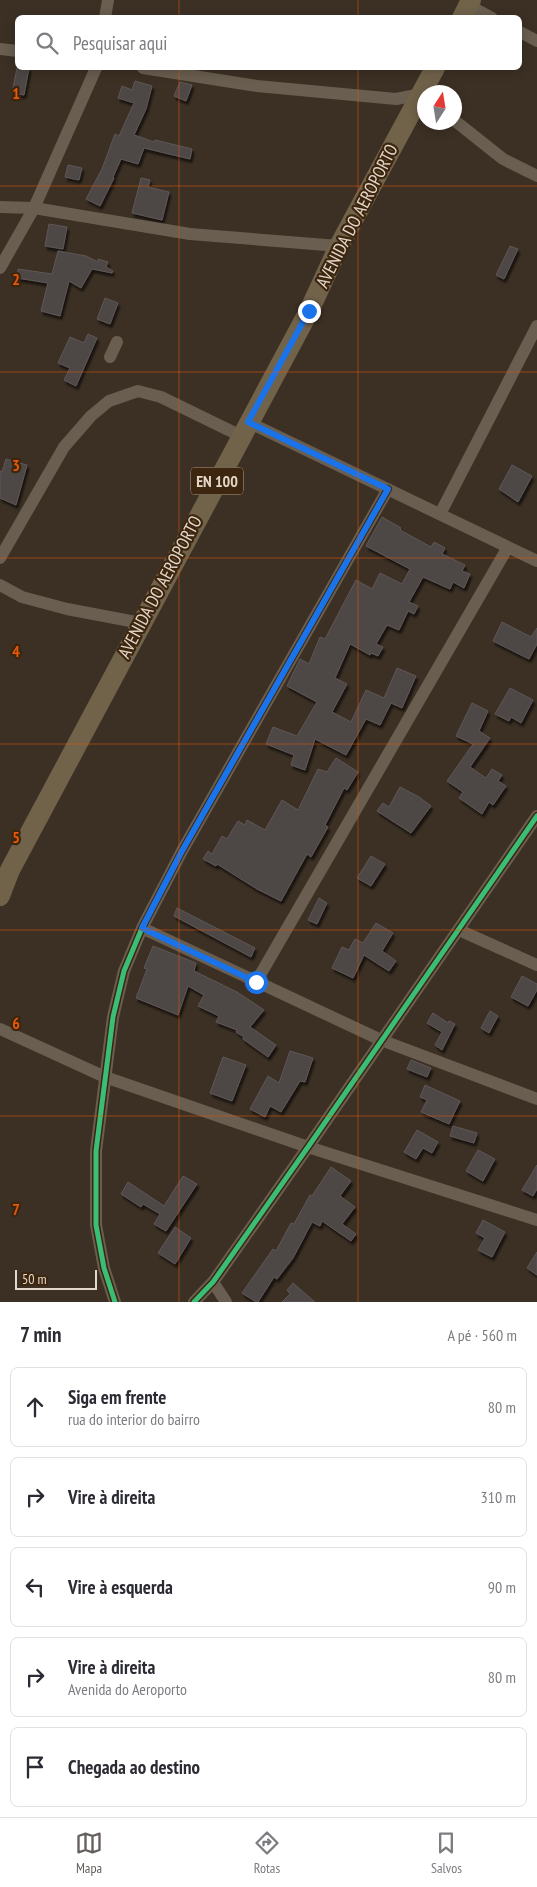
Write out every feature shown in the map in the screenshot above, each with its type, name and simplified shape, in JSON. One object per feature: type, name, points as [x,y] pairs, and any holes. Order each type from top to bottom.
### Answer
[{"type":"main road","name":"AVENIDA DO AEROPORTO","points":[[427,85],[434,70]]},
{"type":"main road","name":"AVENIDA DO AEROPORTO","points":[[0,896],[5,873],[309,311],[339,246],[417,106]]},
{"type":"street","points":[[106,15],[108,0]]},
{"type":"street","points":[[467,8],[484,15]]},
{"type":"street","points":[[522,33],[537,41]]},
{"type":"street","points":[[0,49],[15,51]]},
{"type":"street","points":[[0,268],[34,208],[95,70]]},
{"type":"street","points":[[156,70],[257,86],[396,99],[417,96]]},
{"type":"street","points":[[462,126],[503,159],[537,176]]},
{"type":"street","points":[[0,207],[34,208],[190,234],[339,246]]},
{"type":"street","points":[[440,514],[537,326]]},
{"type":"street","points":[[110,356],[118,342]]},
{"type":"street","points":[[0,558],[64,447],[91,416],[109,400],[138,391],[162,397],[245,429],[388,489],[537,561]]},
{"type":"street","points":[[115,1302],[104,1268],[96,1225],[96,1151],[113,1017],[124,971],[142,928],[182,851],[388,489]]},
{"type":"street","points":[[256,982],[508,547]]},
{"type":"street","points":[[0,585],[22,597],[66,609],[141,623]]},
{"type":"street","points":[[194,1302],[213,1282],[459,930],[532,833],[537,816]]},
{"type":"street","points":[[142,928],[381,1040],[537,1100]]},
{"type":"street","points":[[459,930],[537,965]]},
{"type":"street","points":[[0,1029],[105,1077],[308,1147],[537,1220]]},
{"type":"street","points":[[213,1282],[226,1302]]},
{"type":"building","points":[[17,70],[29,70],[24,95],[12,93]]},
{"type":"building","points":[[135,81],[152,86],[146,109],[134,135],[154,142],[155,140],[192,149],[190,159],[144,148],[138,164],[121,159],[100,206],[86,199],[102,169],[115,134],[119,136],[134,103],[118,98],[122,86],[132,90]]},
{"type":"building","points":[[180,82],[192,85],[186,101],[174,96]]},
{"type":"building","points":[[68,165],[82,168],[79,180],[65,177]]},
{"type":"building","points":[[141,178],[150,180],[148,187],[169,192],[162,220],[132,213]]},
{"type":"building","points":[[49,224],[67,227],[63,249],[45,246]]},
{"type":"building","points":[[510,246],[518,249],[504,279],[496,275]]},
{"type":"building","points":[[58,251],[86,256],[98,262],[98,259],[108,262],[106,267],[113,271],[112,273],[92,269],[81,288],[69,281],[60,316],[41,311],[48,283],[17,278],[18,269],[52,274]]},
{"type":"building","points":[[105,298],[118,303],[110,324],[97,319]]},
{"type":"building","points":[[88,334],[97,338],[76,386],[64,380],[70,368],[58,363],[70,337],[84,343]]},
{"type":"building","points":[[6,459],[27,465],[16,505],[0,498],[0,471],[2,472]]},
{"type":"building","points":[[512,465],[532,476],[518,502],[499,489]]},
{"type":"building","points":[[382,517],[401,528],[400,530],[431,547],[434,542],[445,548],[442,554],[465,565],[462,571],[470,574],[464,588],[453,582],[450,589],[423,577],[409,602],[418,606],[414,614],[408,611],[399,630],[387,625],[376,644],[383,647],[378,656],[371,653],[370,655],[350,644],[335,678],[347,684],[332,712],[351,722],[366,690],[384,698],[397,668],[416,676],[402,708],[391,703],[380,725],[366,719],[346,755],[315,739],[305,770],[291,765],[294,755],[266,744],[273,727],[297,736],[317,702],[287,686],[300,659],[309,664],[320,637],[325,639],[356,580],[372,589],[380,573],[402,584],[410,569],[366,546]]},
{"type":"building","points":[[502,622],[531,637],[537,628],[537,644],[529,659],[493,641]]},
{"type":"building","points":[[510,688],[533,700],[521,723],[511,717],[509,721],[495,714]]},
{"type":"building","points":[[472,703],[488,711],[479,731],[490,738],[470,767],[486,778],[492,769],[502,775],[498,781],[506,786],[493,805],[489,802],[482,814],[459,798],[463,792],[447,781],[473,744],[456,736]]},
{"type":"building","points":[[336,758],[358,772],[347,790],[344,788],[325,825],[328,827],[311,857],[307,854],[281,901],[257,889],[217,864],[216,866],[203,859],[208,851],[212,854],[222,836],[227,839],[238,821],[245,825],[247,820],[265,830],[282,800],[298,810],[318,769],[327,772]]},
{"type":"building","points":[[400,787],[431,806],[411,833],[377,811],[383,803],[389,807]]},
{"type":"building","points":[[371,856],[385,864],[371,886],[357,878]]},
{"type":"building","points":[[319,898],[327,903],[317,924],[308,920]]},
{"type":"building","points":[[177,908],[255,948],[251,957],[174,916]]},
{"type":"building","points":[[376,923],[393,933],[382,951],[396,961],[389,971],[364,955],[353,978],[332,968],[342,947],[349,950],[355,939],[363,943]]},
{"type":"building","points":[[153,946],[196,963],[194,971],[237,992],[264,1010],[250,1027],[276,1045],[268,1057],[243,1039],[244,1037],[236,1032],[237,1030],[216,1022],[219,1016],[198,1006],[204,995],[188,986],[178,1015],[136,998],[147,969],[144,968]]},
{"type":"building","points":[[522,976],[537,984],[537,990],[528,1006],[511,997]]},
{"type":"building","points":[[490,1011],[498,1016],[489,1033],[481,1028]]},
{"type":"building","points":[[433,1013],[448,1023],[449,1021],[455,1024],[442,1050],[435,1045],[442,1032],[427,1023]]},
{"type":"building","points":[[290,1051],[313,1058],[305,1082],[300,1081],[281,1112],[270,1106],[265,1117],[250,1109],[268,1076],[279,1083]]},
{"type":"building","points":[[223,1057],[246,1065],[232,1101],[210,1093]]},
{"type":"building","points":[[411,1060],[431,1068],[427,1077],[407,1069]]},
{"type":"building","points":[[425,1085],[460,1101],[449,1124],[421,1112],[427,1100],[420,1097]]},
{"type":"building","points":[[453,1126],[477,1133],[474,1143],[450,1136]]},
{"type":"building","points":[[417,1130],[438,1142],[432,1153],[423,1148],[416,1159],[404,1152]]},
{"type":"building","points":[[478,1150],[495,1159],[483,1181],[466,1171]]},
{"type":"building","points":[[537,1165],[537,1189],[533,1196],[522,1190]]},
{"type":"building","points":[[331,1167],[351,1181],[340,1196],[355,1207],[342,1224],[356,1234],[351,1241],[322,1221],[320,1226],[312,1222],[293,1258],[277,1279],[274,1277],[258,1302],[256,1302],[242,1293],[273,1249],[276,1251],[291,1223],[294,1224],[310,1195],[312,1196]]},
{"type":"building","points":[[183,1176],[197,1184],[166,1231],[154,1224],[160,1214],[143,1204],[141,1207],[121,1194],[128,1182],[164,1206]]},
{"type":"building","points":[[483,1220],[505,1232],[492,1257],[478,1250],[485,1238],[476,1233]]},
{"type":"building","points":[[175,1227],[191,1238],[175,1264],[158,1253]]},
{"type":"building","points":[[537,1252],[537,1275],[527,1268]]},
{"type":"building","points":[[293,1283],[315,1302],[282,1302],[290,1294],[287,1290]]},
{"type":"cycle path","points":[[115,1302],[104,1268],[96,1225],[96,1151],[113,1017],[124,971],[142,928],[182,851],[388,489]]},
{"type":"cycle path","points":[[194,1302],[213,1282],[537,816]]},
{"type":"route","points":[[256,982],[142,928],[182,851],[388,489],[248,422],[309,311]]}]
